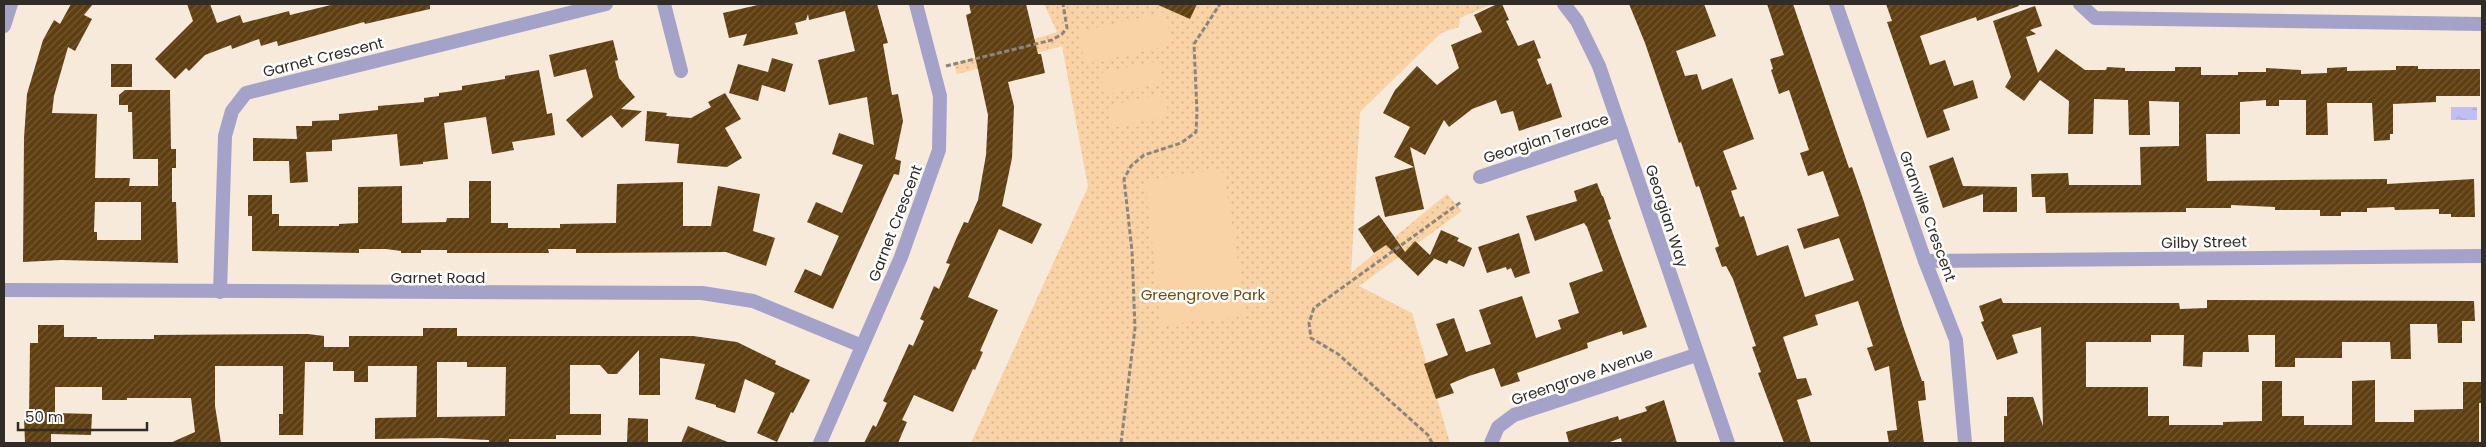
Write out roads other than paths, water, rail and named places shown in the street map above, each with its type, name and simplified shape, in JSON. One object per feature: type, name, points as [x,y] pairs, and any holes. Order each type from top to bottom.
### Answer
[{"type":"street","points":[[4,26],[11,4]]},
{"type":"street","name":"Garnet Crescent","points":[[220,292],[225,136],[232,112],[246,93],[591,5],[606,4]]},
{"type":"street","points":[[664,4],[681,71]]},
{"type":"street","name":"Garnet Crescent","points":[[820,443],[901,258],[939,150],[940,96],[916,4]]},
{"type":"street","name":"Georgian Way","points":[[1564,4],[1577,21],[1599,66],[1696,355],[1728,443]]},
{"type":"street","name":"Granville Crescent","points":[[1836,4],[1925,261],[1956,340],[1965,443]]},
{"type":"street","points":[[2080,4],[2096,18],[2482,24]]},
{"type":"street","name":"Georgian Terrace","points":[[1480,177],[1621,130]]},
{"type":"street","name":"Gilby Street","points":[[1925,261],[2482,256]]},
{"type":"street","name":"Garnet Road","points":[[4,290],[702,293],[753,300],[862,346]]},
{"type":"street","name":"Greengrove Avenue","points":[[1491,443],[1498,427],[1514,415],[1696,355]]},
{"type":"water","points":[[2451,107],[2477,107],[2477,120],[2451,120]]},
{"type":"park label","name":"Greengrove Park","points":[[1203,294]]}]
